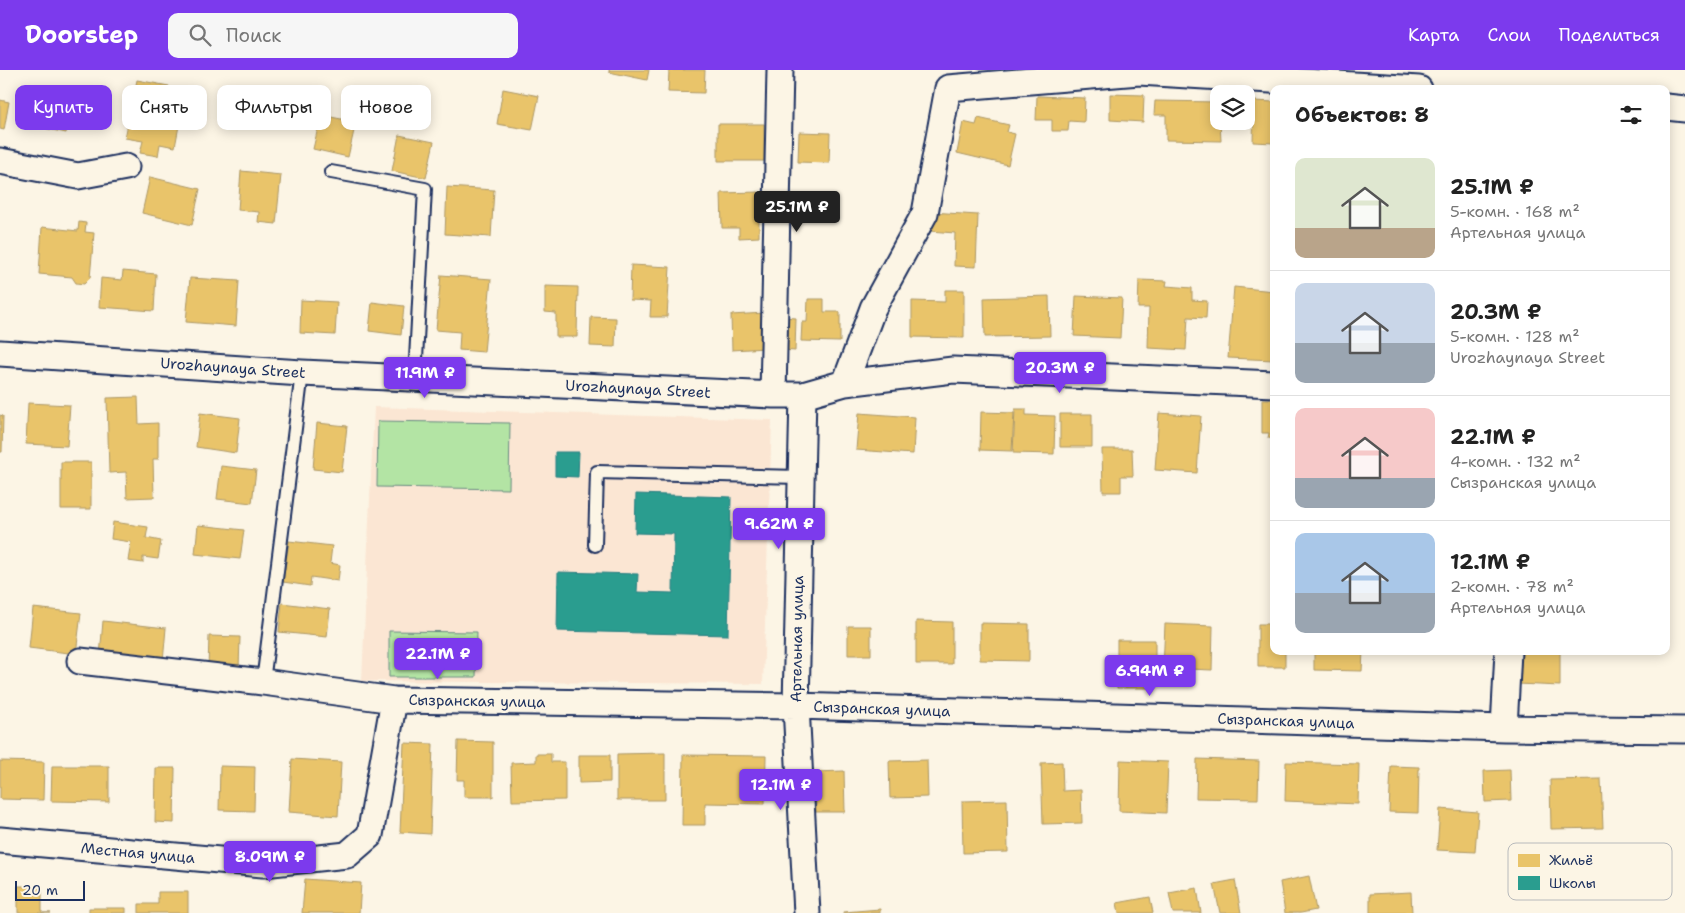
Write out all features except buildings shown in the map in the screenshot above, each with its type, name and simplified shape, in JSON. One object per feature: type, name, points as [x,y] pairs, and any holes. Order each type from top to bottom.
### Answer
[{"type":"street","points":[[773,395],[780,70]]},
{"type":"street","points":[[845,383],[873,308],[924,213],[948,88],[1139,72],[1353,85]]},
{"type":"street","points":[[1670,107],[1685,109]]},
{"type":"street","points":[[0,161],[78,176],[126,167]]},
{"type":"street","name":"Urozhaynaya Street","points":[[0,353],[302,373],[773,395],[803,395],[845,383],[953,370],[1270,384]]},
{"type":"street","name":"Артельная улица","points":[[803,395],[796,706],[807,913]]},
{"type":"street","points":[[1504,728],[1508,655]]},
{"type":"street","name":"Сызранская улица","points":[[80,661],[263,682],[394,700],[796,706],[1504,728],[1685,730]]},
{"type":"street","name":"Местная улица","points":[[0,840],[263,864],[347,855],[370,835],[394,700]]},
{"type":"lane","points":[[331,172],[425,189],[415,378]]},
{"type":"lane","points":[[263,682],[302,373]]},
{"type":"lane","points":[[595,545],[597,472],[801,477]]},
{"type":"shaded area","points":[[374,407],[772,420],[763,684],[362,681]]},
{"type":"green space","points":[[378,421],[510,423],[509,489],[377,487]]},
{"type":"green space","points":[[389,631],[477,632],[476,677],[389,677]]}]
